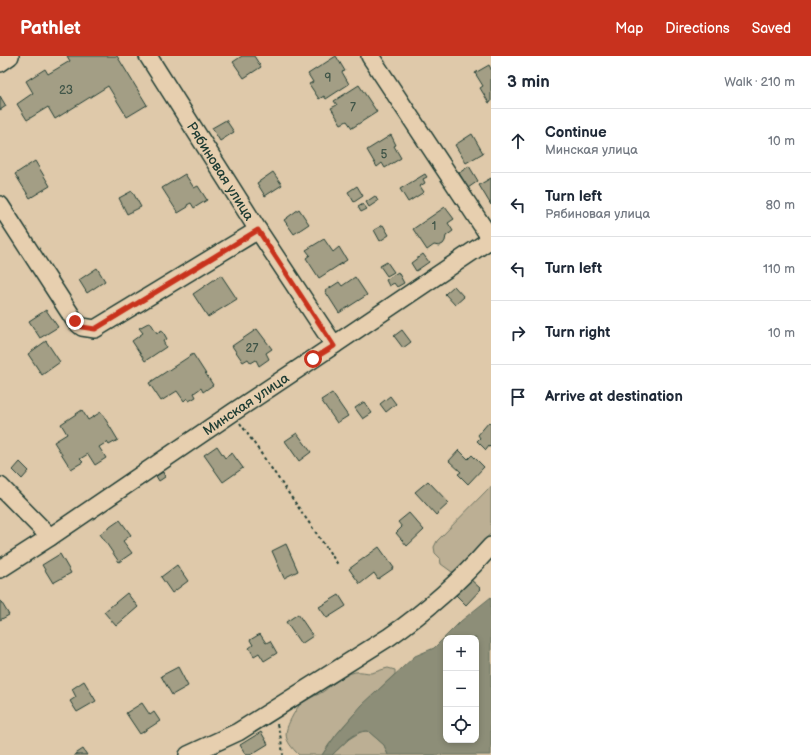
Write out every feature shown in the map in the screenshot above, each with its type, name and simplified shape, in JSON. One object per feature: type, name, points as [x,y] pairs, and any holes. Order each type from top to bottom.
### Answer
[{"type":"street","points":[[0,63],[10,56]]},
{"type":"street","name":"Рябиновая улица","points":[[148,56],[258,230],[334,346]]},
{"type":"street","points":[[370,56],[491,239]]},
{"type":"street","points":[[0,205],[75,321],[82,327],[95,329],[258,230]]},
{"type":"street","name":"Минская улица","points":[[0,569],[50,537],[491,239]]},
{"type":"street","points":[[0,486],[50,537]]},
{"type":"street","points":[[188,755],[238,732],[389,637],[442,595],[479,560],[491,546]]},
{"type":"path","points":[[232,413],[339,566]]},
{"type":"path","points":[[274,709],[281,739],[282,755]]},
{"type":"shaded area","points":[[491,486],[491,533],[459,569],[452,572],[441,564],[440,558],[435,553],[434,547],[437,541]]},
{"type":"shaded area","points":[[491,597],[491,755],[388,755],[384,745],[368,731],[358,733],[353,736],[332,755],[322,755],[336,735],[362,705],[415,656],[434,648],[443,639],[443,743],[479,743],[479,635],[447,635],[461,621]]},
{"type":"shaded area","points":[[388,668],[395,670],[395,674],[365,702],[338,733],[322,755],[299,755],[290,745],[286,736],[287,727],[301,704],[322,692],[346,675],[357,672],[371,673]]},
{"type":"shaded area","points":[[362,731],[368,731],[384,745],[388,755],[332,755],[349,739]]},
{"type":"building","points":[[67,56],[117,56],[147,105],[127,117],[108,86],[55,119],[48,107],[27,120],[17,104],[33,93],[26,81],[45,69],[48,74],[70,61]]},
{"type":"building","points":[[242,56],[254,56],[261,67],[244,78],[233,62]]},
{"type":"building","points":[[336,56],[345,71],[342,72],[349,84],[326,99],[324,96],[319,99],[309,84],[313,82],[308,74]]},
{"type":"building","points":[[489,65],[491,69],[491,102],[489,103],[480,88],[483,86],[475,73]]},
{"type":"building","points":[[359,85],[377,112],[352,128],[347,121],[341,124],[331,108],[337,105],[334,101]]},
{"type":"building","points":[[0,96],[6,106],[0,110]]},
{"type":"building","points":[[226,120],[234,132],[220,141],[212,128]]},
{"type":"building","points":[[472,134],[483,153],[466,163],[455,145]]},
{"type":"building","points":[[391,135],[396,145],[394,146],[401,158],[385,168],[382,163],[377,167],[367,150]]},
{"type":"building","points":[[35,161],[50,186],[30,198],[15,174]]},
{"type":"building","points":[[469,166],[478,181],[468,188],[459,173]]},
{"type":"building","points":[[273,172],[282,185],[265,196],[257,183]]},
{"type":"building","points":[[185,174],[194,188],[198,186],[207,200],[194,208],[191,203],[187,205],[188,207],[178,213],[162,188]]},
{"type":"building","points":[[425,174],[427,177],[423,179],[425,183],[420,186],[424,192],[408,202],[400,189]]},
{"type":"building","points":[[491,178],[491,205],[479,185]]},
{"type":"building","points":[[357,186],[363,196],[354,202],[348,192]]},
{"type":"building","points":[[132,191],[141,207],[127,214],[119,198]]},
{"type":"building","points":[[375,196],[378,201],[369,207],[366,202]]},
{"type":"building","points":[[363,204],[367,209],[361,212],[358,207]]},
{"type":"building","points":[[445,207],[454,219],[448,223],[453,231],[446,236],[443,244],[439,246],[434,245],[427,250],[413,229]]},
{"type":"building","points":[[299,209],[309,224],[294,234],[284,220]]},
{"type":"building","points":[[383,225],[389,235],[380,241],[374,230]]},
{"type":"building","points":[[324,239],[333,252],[339,247],[347,260],[319,278],[306,258],[310,255],[306,250]]},
{"type":"building","points":[[423,254],[429,262],[416,271],[411,263]]},
{"type":"building","points":[[387,262],[394,272],[387,276],[380,266]]},
{"type":"building","points":[[97,268],[105,281],[87,293],[79,280]]},
{"type":"building","points":[[398,272],[404,283],[397,287],[394,283],[389,286],[386,280]]},
{"type":"building","points":[[221,275],[237,299],[208,317],[193,294]]},
{"type":"building","points":[[355,277],[367,295],[339,313],[325,291],[339,282],[342,286]]},
{"type":"building","points":[[454,286],[464,297],[455,305],[445,294]]},
{"type":"building","points":[[46,310],[58,327],[40,338],[29,321]]},
{"type":"building","points":[[150,322],[157,333],[162,330],[167,339],[163,341],[166,347],[145,361],[132,341],[143,333],[139,328]]},
{"type":"building","points":[[257,329],[272,349],[266,353],[269,359],[259,366],[256,360],[251,363],[248,359],[243,362],[232,346]]},
{"type":"building","points":[[402,330],[411,342],[403,348],[394,336]]},
{"type":"building","points":[[46,341],[60,362],[42,375],[28,354]]},
{"type":"building","points":[[193,354],[213,385],[203,392],[201,388],[194,393],[196,397],[189,401],[187,398],[184,401],[177,391],[161,401],[149,383]]},
{"type":"building","points":[[332,393],[348,416],[337,423],[321,400]]},
{"type":"building","points":[[390,396],[396,404],[386,412],[380,404]]},
{"type":"building","points":[[364,402],[372,413],[363,419],[355,408]]},
{"type":"building","points":[[82,410],[88,420],[101,412],[118,440],[109,445],[107,442],[99,447],[106,458],[95,465],[88,454],[80,459],[83,462],[71,469],[54,442],[67,434],[61,424]]},
{"type":"building","points":[[489,422],[491,424],[491,448],[489,446],[486,450],[477,441],[480,438],[478,435]]},
{"type":"building","points":[[297,433],[311,452],[299,461],[285,441]]},
{"type":"building","points":[[217,446],[225,458],[232,453],[243,468],[223,482],[204,455]]},
{"type":"building","points":[[459,450],[468,459],[472,455],[484,467],[468,484],[458,474],[461,472],[449,461]]},
{"type":"building","points":[[20,462],[29,471],[22,479],[13,470]]},
{"type":"building","points":[[163,472],[165,477],[159,481],[156,476]]},
{"type":"building","points":[[428,481],[449,503],[436,515],[415,492]]},
{"type":"building","points":[[409,513],[424,530],[407,546],[396,533],[402,527],[398,522]]},
{"type":"building","points":[[120,520],[131,535],[123,541],[132,553],[119,562],[100,534]]},
{"type":"building","points":[[286,544],[298,571],[284,578],[272,551]]},
{"type":"building","points":[[379,547],[394,568],[378,579],[374,573],[360,584],[349,569]]},
{"type":"building","points":[[60,554],[71,573],[53,583],[42,565]]},
{"type":"building","points":[[177,565],[188,581],[172,593],[161,577]]},
{"type":"building","points":[[469,578],[481,589],[466,605],[454,593]]},
{"type":"building","points":[[127,593],[138,607],[116,626],[104,612]]},
{"type":"building","points":[[339,595],[346,606],[327,618],[319,607]]},
{"type":"building","points":[[0,600],[9,615],[0,620]]},
{"type":"building","points":[[298,614],[313,636],[301,644],[286,622]]},
{"type":"building","points":[[260,634],[266,643],[270,641],[277,653],[264,661],[259,653],[254,656],[249,648],[253,645],[250,640]]},
{"type":"building","points":[[178,667],[188,686],[172,695],[161,676]]},
{"type":"building","points":[[84,681],[96,701],[77,712],[70,701],[76,697],[72,689]]},
{"type":"building","points":[[142,703],[150,715],[154,712],[160,721],[140,734],[126,713]]},
{"type":"building","points":[[261,732],[268,744],[250,755],[246,755],[240,745]]},
{"type":"building","points":[[83,749],[87,755],[74,755]]},
{"type":"route","points":[[75,321],[82,327],[95,329],[258,230],[334,346],[313,359]]}]
